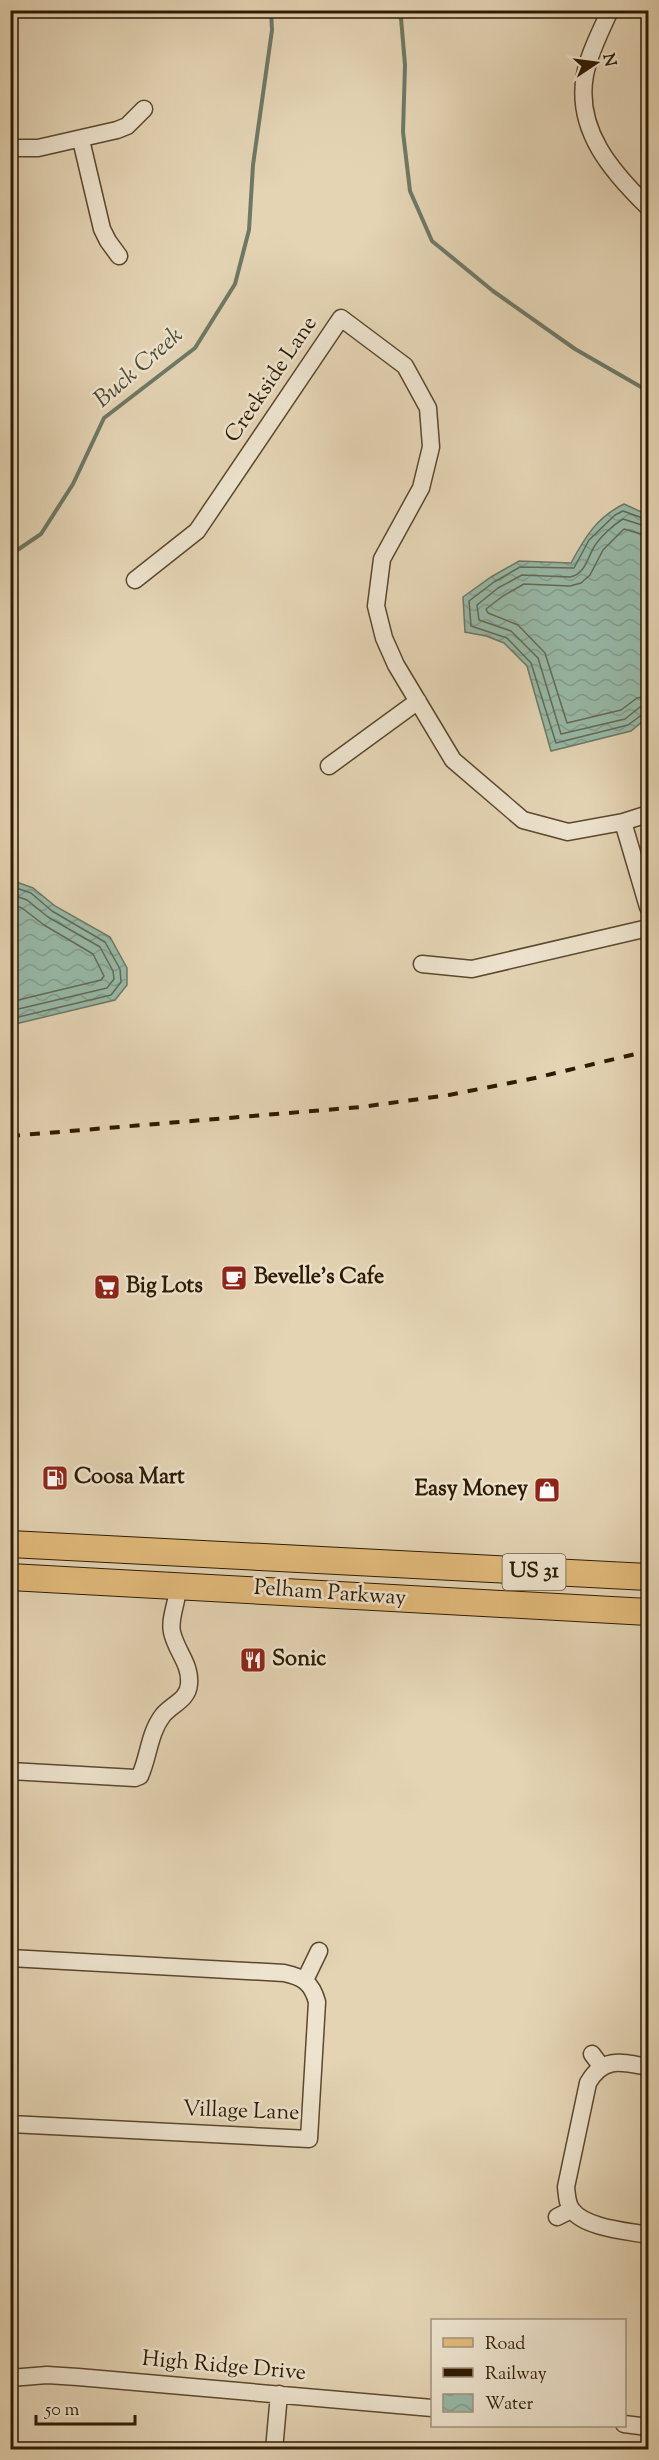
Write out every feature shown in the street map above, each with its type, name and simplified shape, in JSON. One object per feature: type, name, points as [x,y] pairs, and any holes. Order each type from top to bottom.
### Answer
[{"type":"main road","name":"Pelham Parkway","points":[[10,1544],[648,1577]]},
{"type":"main road","points":[[231,1556],[233,1588]]},
{"type":"main road","points":[[436,1600],[440,1568]]},
{"type":"main road","name":"Pelham Parkway","points":[[10,1577],[648,1612]]},
{"type":"street","points":[[610,10],[591,55],[586,72],[584,97],[592,136],[609,166],[648,207]]},
{"type":"street","points":[[10,148],[38,148],[81,140],[127,126],[144,109]]},
{"type":"street","points":[[81,140],[102,229],[119,256]]},
{"type":"street","name":"Creekside Lane","points":[[135,580],[197,531],[341,318],[405,366],[428,408],[431,447],[421,488],[381,559],[376,606],[384,638],[396,665],[453,760],[523,820],[568,832],[623,822],[648,814]]},
{"type":"street","points":[[329,766],[418,700]]},
{"type":"street","points":[[623,822],[648,907]]},
{"type":"street","points":[[422,964],[472,969],[648,928]]},
{"type":"street","points":[[10,1771],[135,1778],[140,1776],[150,1739],[158,1724],[163,1715],[185,1697],[190,1686],[186,1660],[172,1631],[172,1620],[178,1600],[178,1586]]},
{"type":"street","points":[[10,1958],[284,1973],[305,1980],[320,1951]]},
{"type":"street","name":"Village Lane","points":[[10,2124],[309,2139],[316,2002],[314,1990],[305,1980]]},
{"type":"street","points":[[648,2067],[597,2060],[594,2073],[588,2083],[568,2176],[564,2214],[589,2223],[648,2235]]},
{"type":"street","name":"High Ridge Drive","points":[[10,2378],[47,2375],[78,2377],[431,2408]]},
{"type":"street","points":[[274,2450],[279,2394]]},
{"type":"street","points":[[626,2424],[648,2427]]},
{"type":"water","points":[[624,504],[648,515],[648,717],[631,731],[551,751],[527,666],[504,643],[486,636],[465,632],[463,597],[519,561],[571,563],[581,545],[599,522]]},
{"type":"water","points":[[11,880],[33,888],[55,906],[110,937],[127,968],[127,985],[115,1000],[11,1025]]},
{"type":"waterway","name":"Buck Creek","points":[[10,555],[41,534],[73,484],[104,418],[195,348],[235,284],[249,230],[253,165],[272,30],[271,10]]},
{"type":"waterway","name":"Buck Creek","points":[[388,10],[401,18],[405,65],[403,132],[410,191],[432,241],[493,291],[575,349],[648,391]]},
{"type":"railway","points":[[10,1136],[361,1107],[449,1095],[535,1078],[648,1051]]},
{"type":"place","name":"Bevelle's Cafe","points":[[234,1278]]},
{"type":"place","name":"Big Lots","points":[[107,1287]]},
{"type":"place","name":"Coosa Mart","points":[[55,1478]]},
{"type":"place","name":"Easy Money","points":[[547,1490]]},
{"type":"place","name":"Sonic","points":[[253,1660]]}]
